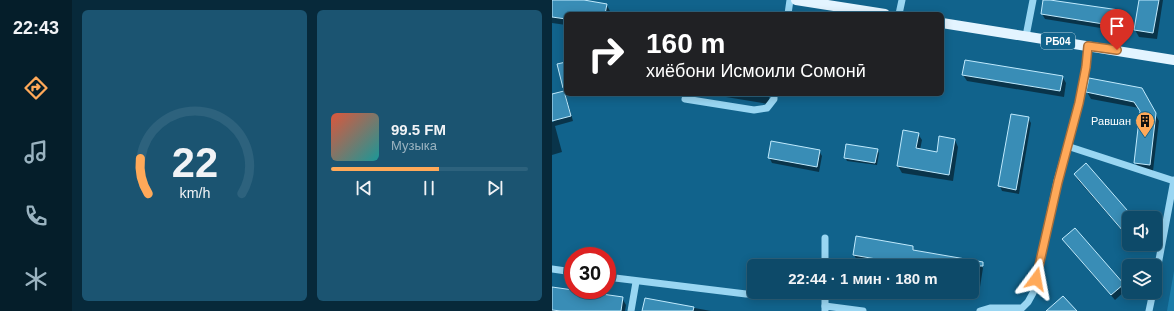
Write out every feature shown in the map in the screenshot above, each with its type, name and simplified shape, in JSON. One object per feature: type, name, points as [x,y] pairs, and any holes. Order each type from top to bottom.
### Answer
[{"type":"main road","points":[[796,0],[872,12]]},
{"type":"main road","name":"РБ04","points":[[944,23],[1174,60]]},
{"type":"street","points":[[788,12],[790,0]]},
{"type":"street","points":[[899,12],[902,0]]},
{"type":"street","points":[[1026,36],[1033,0]]},
{"type":"street","points":[[980,311],[990,308],[1022,308],[1028,302],[1032,293],[1058,182],[1079,103],[1086,67],[1088,46]]},
{"type":"street","points":[[685,99],[754,110],[767,108],[774,99],[774,96]]},
{"type":"street","points":[[1067,146],[1174,181],[1159,259]]},
{"type":"street","points":[[825,238],[825,259]]},
{"type":"street","points":[[552,270],[564,271]]},
{"type":"street","points":[[616,279],[746,294]]},
{"type":"street","points":[[631,311],[636,282]]},
{"type":"street","points":[[1149,311],[1152,299]]},
{"type":"street","points":[[825,309],[863,311]]},
{"type":"shaded area","points":[[1174,271],[1174,311],[1167,311]]},
{"type":"building","points":[[552,0],[584,0],[607,4],[605,12],[564,12],[564,19],[552,17]]},
{"type":"building","points":[[1043,0],[1119,10],[1116,26],[1041,14]]},
{"type":"building","points":[[1139,0],[1159,0],[1153,33],[1134,30]]},
{"type":"building","points":[[965,60],[1063,76],[1060,91],[962,75]]},
{"type":"building","points":[[564,62],[564,88],[563,88],[557,64]]},
{"type":"building","name":"Равшан","points":[[1089,78],[1142,88],[1156,113],[1150,165],[1134,163],[1140,111],[1134,102],[1086,92]]},
{"type":"building","points":[[564,91],[564,96],[565,96],[571,116],[552,121],[552,94]]},
{"type":"building","points":[[1011,114],[1029,117],[1016,190],[998,186]]},
{"type":"building","points":[[903,130],[919,133],[916,148],[937,152],[939,136],[955,139],[949,175],[897,166]]},
{"type":"building","points":[[771,141],[820,150],[817,167],[768,158]]},
{"type":"building","points":[[846,144],[878,149],[875,163],[844,158]]},
{"type":"building","points":[[1086,163],[1128,211],[1122,211],[1122,230],[1074,174]]},
{"type":"building","points":[[1075,228],[1122,282],[1122,286],[1111,295],[1062,239]]},
{"type":"building","points":[[856,236],[913,246],[913,250],[966,259],[876,259],[853,255]]},
{"type":"building","points":[[979,261],[983,262],[983,266],[979,266]]},
{"type":"building","points":[[552,287],[564,289],[564,299],[616,299],[616,296],[623,297],[621,311],[552,310]]},
{"type":"building","points":[[1063,296],[1077,311],[1046,311]]},
{"type":"building","points":[[645,298],[694,307],[693,311],[642,311]]},
{"type":"place","name":"Равшан","points":[[1145,138]]},
{"type":"route","points":[[1036,279],[1058,182],[1079,103],[1086,67],[1088,46],[1117,50]]}]
